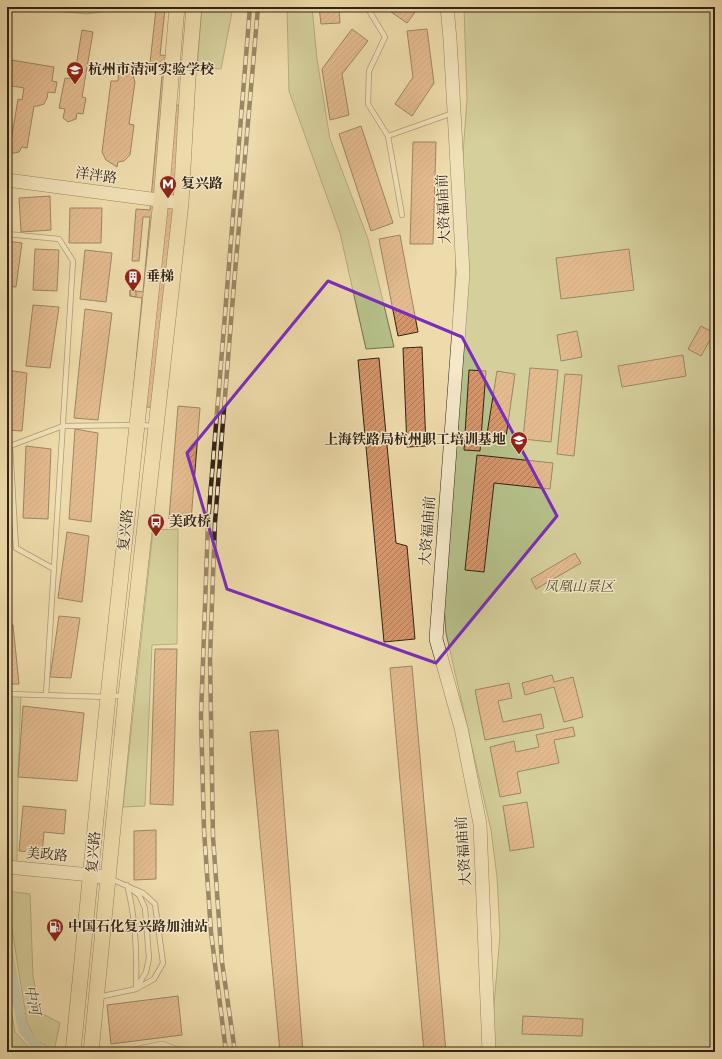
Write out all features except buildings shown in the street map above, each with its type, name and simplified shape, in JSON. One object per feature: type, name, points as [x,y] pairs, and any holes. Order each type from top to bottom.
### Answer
[{"type":"main road","name":"复兴路","points":[[73,1052],[92,875],[108,697],[161,200],[177,7]]},
{"type":"main road","name":"复兴路","points":[[91,1052],[126,695],[181,203],[188,78],[194,7]]},
{"type":"street","name":"大资福庙前","points":[[447,7],[463,273],[436,639],[461,728],[480,824],[488,1052]]},
{"type":"street","name":"洋泮路","points":[[7,180],[181,203]]},
{"type":"street","name":"美政路","points":[[7,868],[92,875],[108,878]]},
{"type":"street","points":[[134,1052],[162,1046],[178,1052]]},
{"type":"lane","points":[[367,7],[385,37],[369,71],[368,104],[388,136],[402,215]]},
{"type":"lane","points":[[388,136],[454,113]]},
{"type":"lane","points":[[7,234],[59,239],[73,261],[46,695]]},
{"type":"lane","points":[[54,570],[16,548],[8,446],[63,426],[138,424],[156,426]]},
{"type":"lane","points":[[7,694],[108,697],[126,695]]},
{"type":"lane","points":[[97,997],[136,989],[154,979],[162,963],[155,904],[143,893],[108,878]]},
{"type":"lane","points":[[127,885],[139,895],[145,908],[149,951],[146,972],[136,989]]},
{"type":"lane","points":[[127,885],[132,910],[136,962],[136,989]]},
{"type":"highlighted area","points":[[328,281],[462,337],[557,516],[436,663],[227,589],[187,453]]},
{"type":"green space","points":[[14,7],[107,7],[101,12],[87,14]]},
{"type":"green space","points":[[202,7],[233,7],[221,69],[197,68]]},
{"type":"green space","points":[[287,7],[312,7],[317,59],[330,139],[368,239],[394,347],[366,349],[340,233],[289,91]]},
{"type":"green space","name":"凤凰山景区","points":[[464,7],[715,7],[715,1052],[490,1052],[500,935],[497,877],[491,830],[446,633],[442,575],[457,237],[467,99]]},
{"type":"green space","points":[[178,529],[177,644],[152,645],[145,806],[123,807],[153,530]]},
{"type":"green space","points":[[7,694],[21,694],[17,862],[7,861]]},
{"type":"green space","points":[[7,891],[30,894],[33,977],[41,1013],[60,1023],[54,1051],[36,1040],[27,1023]]},
{"type":"green space","points":[[7,987],[15,1032],[33,1052],[7,1052]]},
{"type":"waterway","name":"中河","points":[[7,948],[23,1029],[41,1052]]},
{"type":"railway","points":[[226,1052],[211,932],[204,830],[201,716],[208,523],[250,7]]},
{"type":"railway","points":[[235,1052],[222,962],[213,837],[210,657],[215,522],[258,7]]},
{"type":"place","name":"杭州市清河实验学校","points":[[75,85]]},
{"type":"place","name":"复兴路","points":[[168,199]]},
{"type":"place","name":"垂梯","points":[[133,292]]},
{"type":"place","name":"上海铁路局杭州职工培训基地","points":[[519,455]]},
{"type":"place","name":"美政桥","points":[[156,537]]},
{"type":"place","name":"中国石化复兴路加油站","points":[[55,942]]}]
